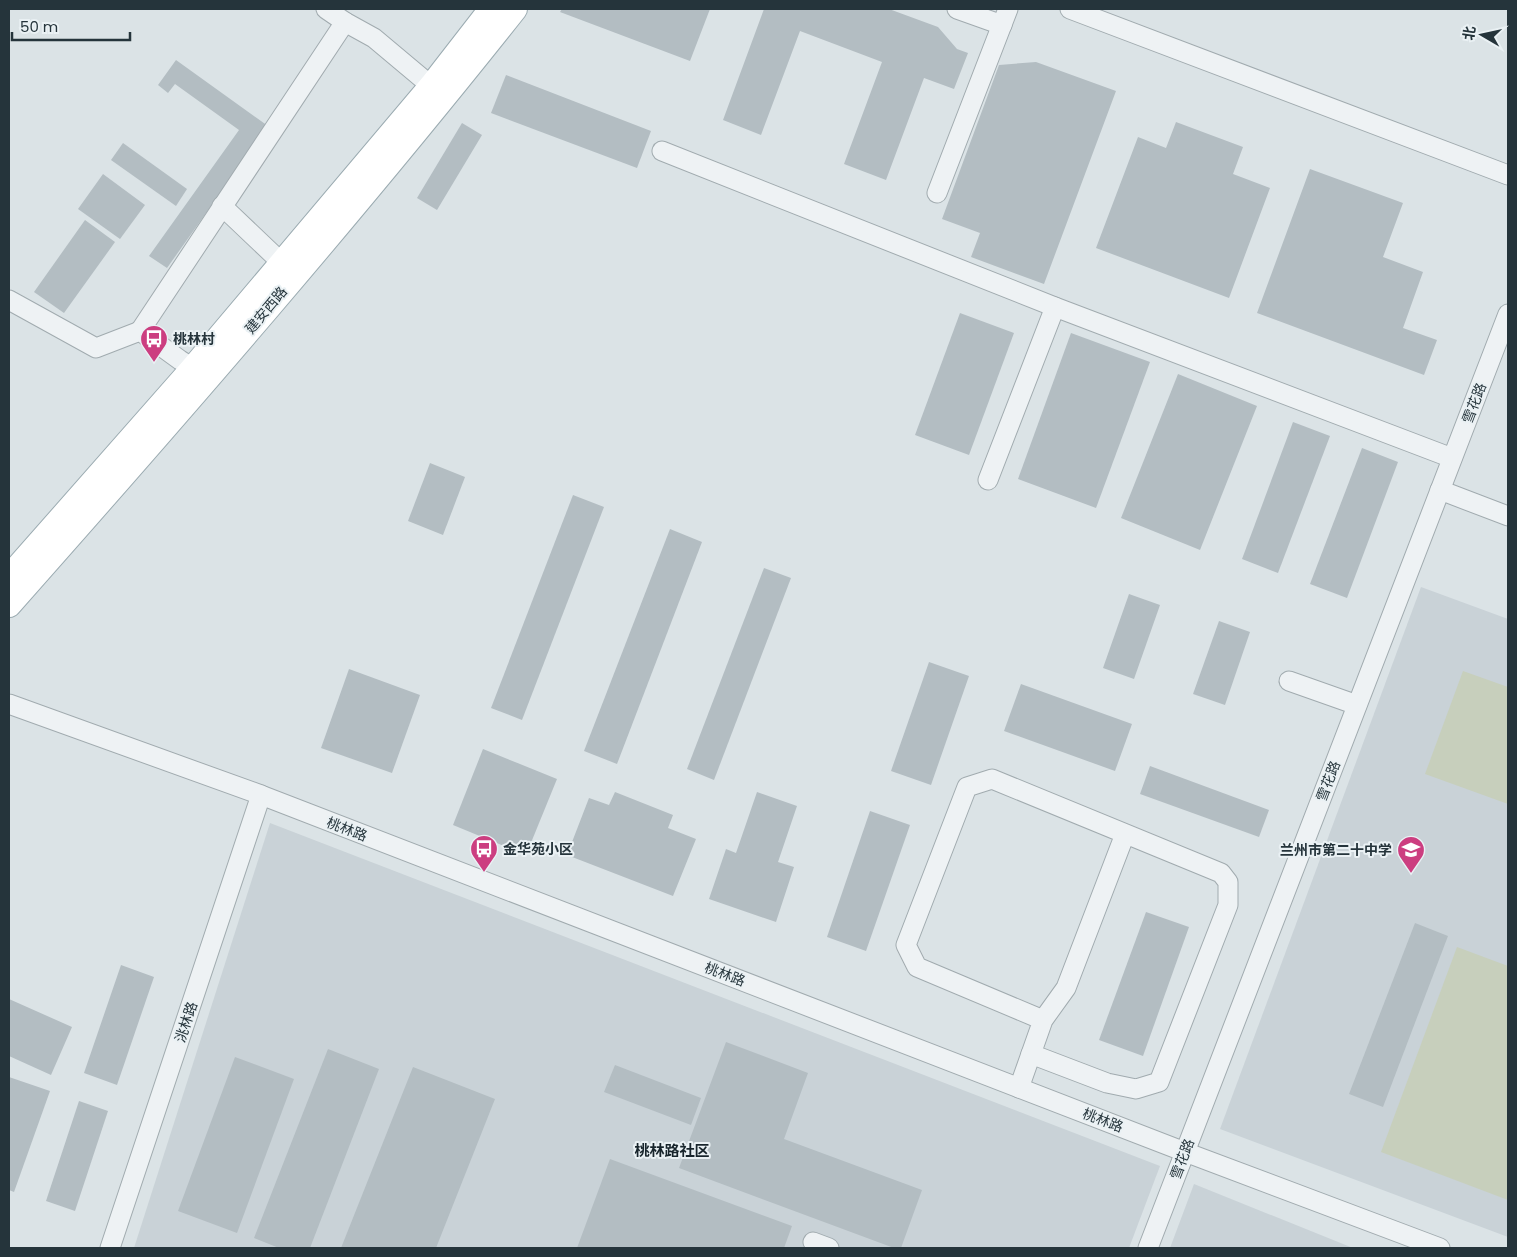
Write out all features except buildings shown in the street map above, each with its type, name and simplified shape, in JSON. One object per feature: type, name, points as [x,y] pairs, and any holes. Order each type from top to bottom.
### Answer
[{"type":"main road","name":"建安西路","points":[[9,605],[188,403],[438,91],[491,9]]},
{"type":"main road","name":"建安西路","points":[[9,577],[194,368],[282,263],[515,9]]},
{"type":"street","points":[[326,9],[344,22],[374,38],[438,91]]},
{"type":"street","points":[[937,193],[1005,17],[957,9]]},
{"type":"street","points":[[1070,9],[1508,175]]},
{"type":"street","points":[[9,300],[96,348],[140,331],[344,22]]},
{"type":"street","points":[[662,151],[1055,307],[1452,458]]},
{"type":"street","points":[[222,206],[282,263]]},
{"type":"street","points":[[988,480],[1055,307]]},
{"type":"street","name":"雪花路","points":[[1148,1248],[1508,314]]},
{"type":"street","points":[[140,331],[194,368]]},
{"type":"street","points":[[1440,490],[1508,516]]},
{"type":"street","points":[[1289,681],[1357,705]]},
{"type":"street","name":"桃林路","points":[[9,704],[261,796],[1185,1152],[1440,1248]]},
{"type":"street","points":[[1031,1054],[1107,1083],[1136,1089],[1159,1082],[1228,905],[1228,882],[1221,873],[992,779],[967,787],[906,946],[917,967],[1043,1020]]},
{"type":"street","name":"洮林路","points":[[110,1248],[261,796]]},
{"type":"street","points":[[1019,1088],[1043,1020],[1066,988],[1124,834]]},
{"type":"street","points":[[1076,961],[1069,952],[1096,886]]},
{"type":"shaded area","name":"兰州市第二十中学","points":[[1421,587],[1508,619],[1508,1237],[1220,1129]]},
{"type":"shaded area","points":[[270,823],[1160,1166],[1129,1248],[134,1248]]},
{"type":"shaded area","points":[[1194,1184],[1353,1248],[1170,1248]]},
{"type":"green space","points":[[1463,671],[1508,687],[1508,804],[1425,774]]},
{"type":"green space","points":[[1457,947],[1508,966],[1508,1200],[1381,1152]]},
{"type":"place","name":"桃林村","points":[[154,363]]},
{"type":"place","name":"金华苑小区","points":[[484,873]]},
{"type":"place","name":"兰州市第二十中学","points":[[1411,874]]},
{"type":"district","name":"桃林路社区","points":[[672,1150]]}]
